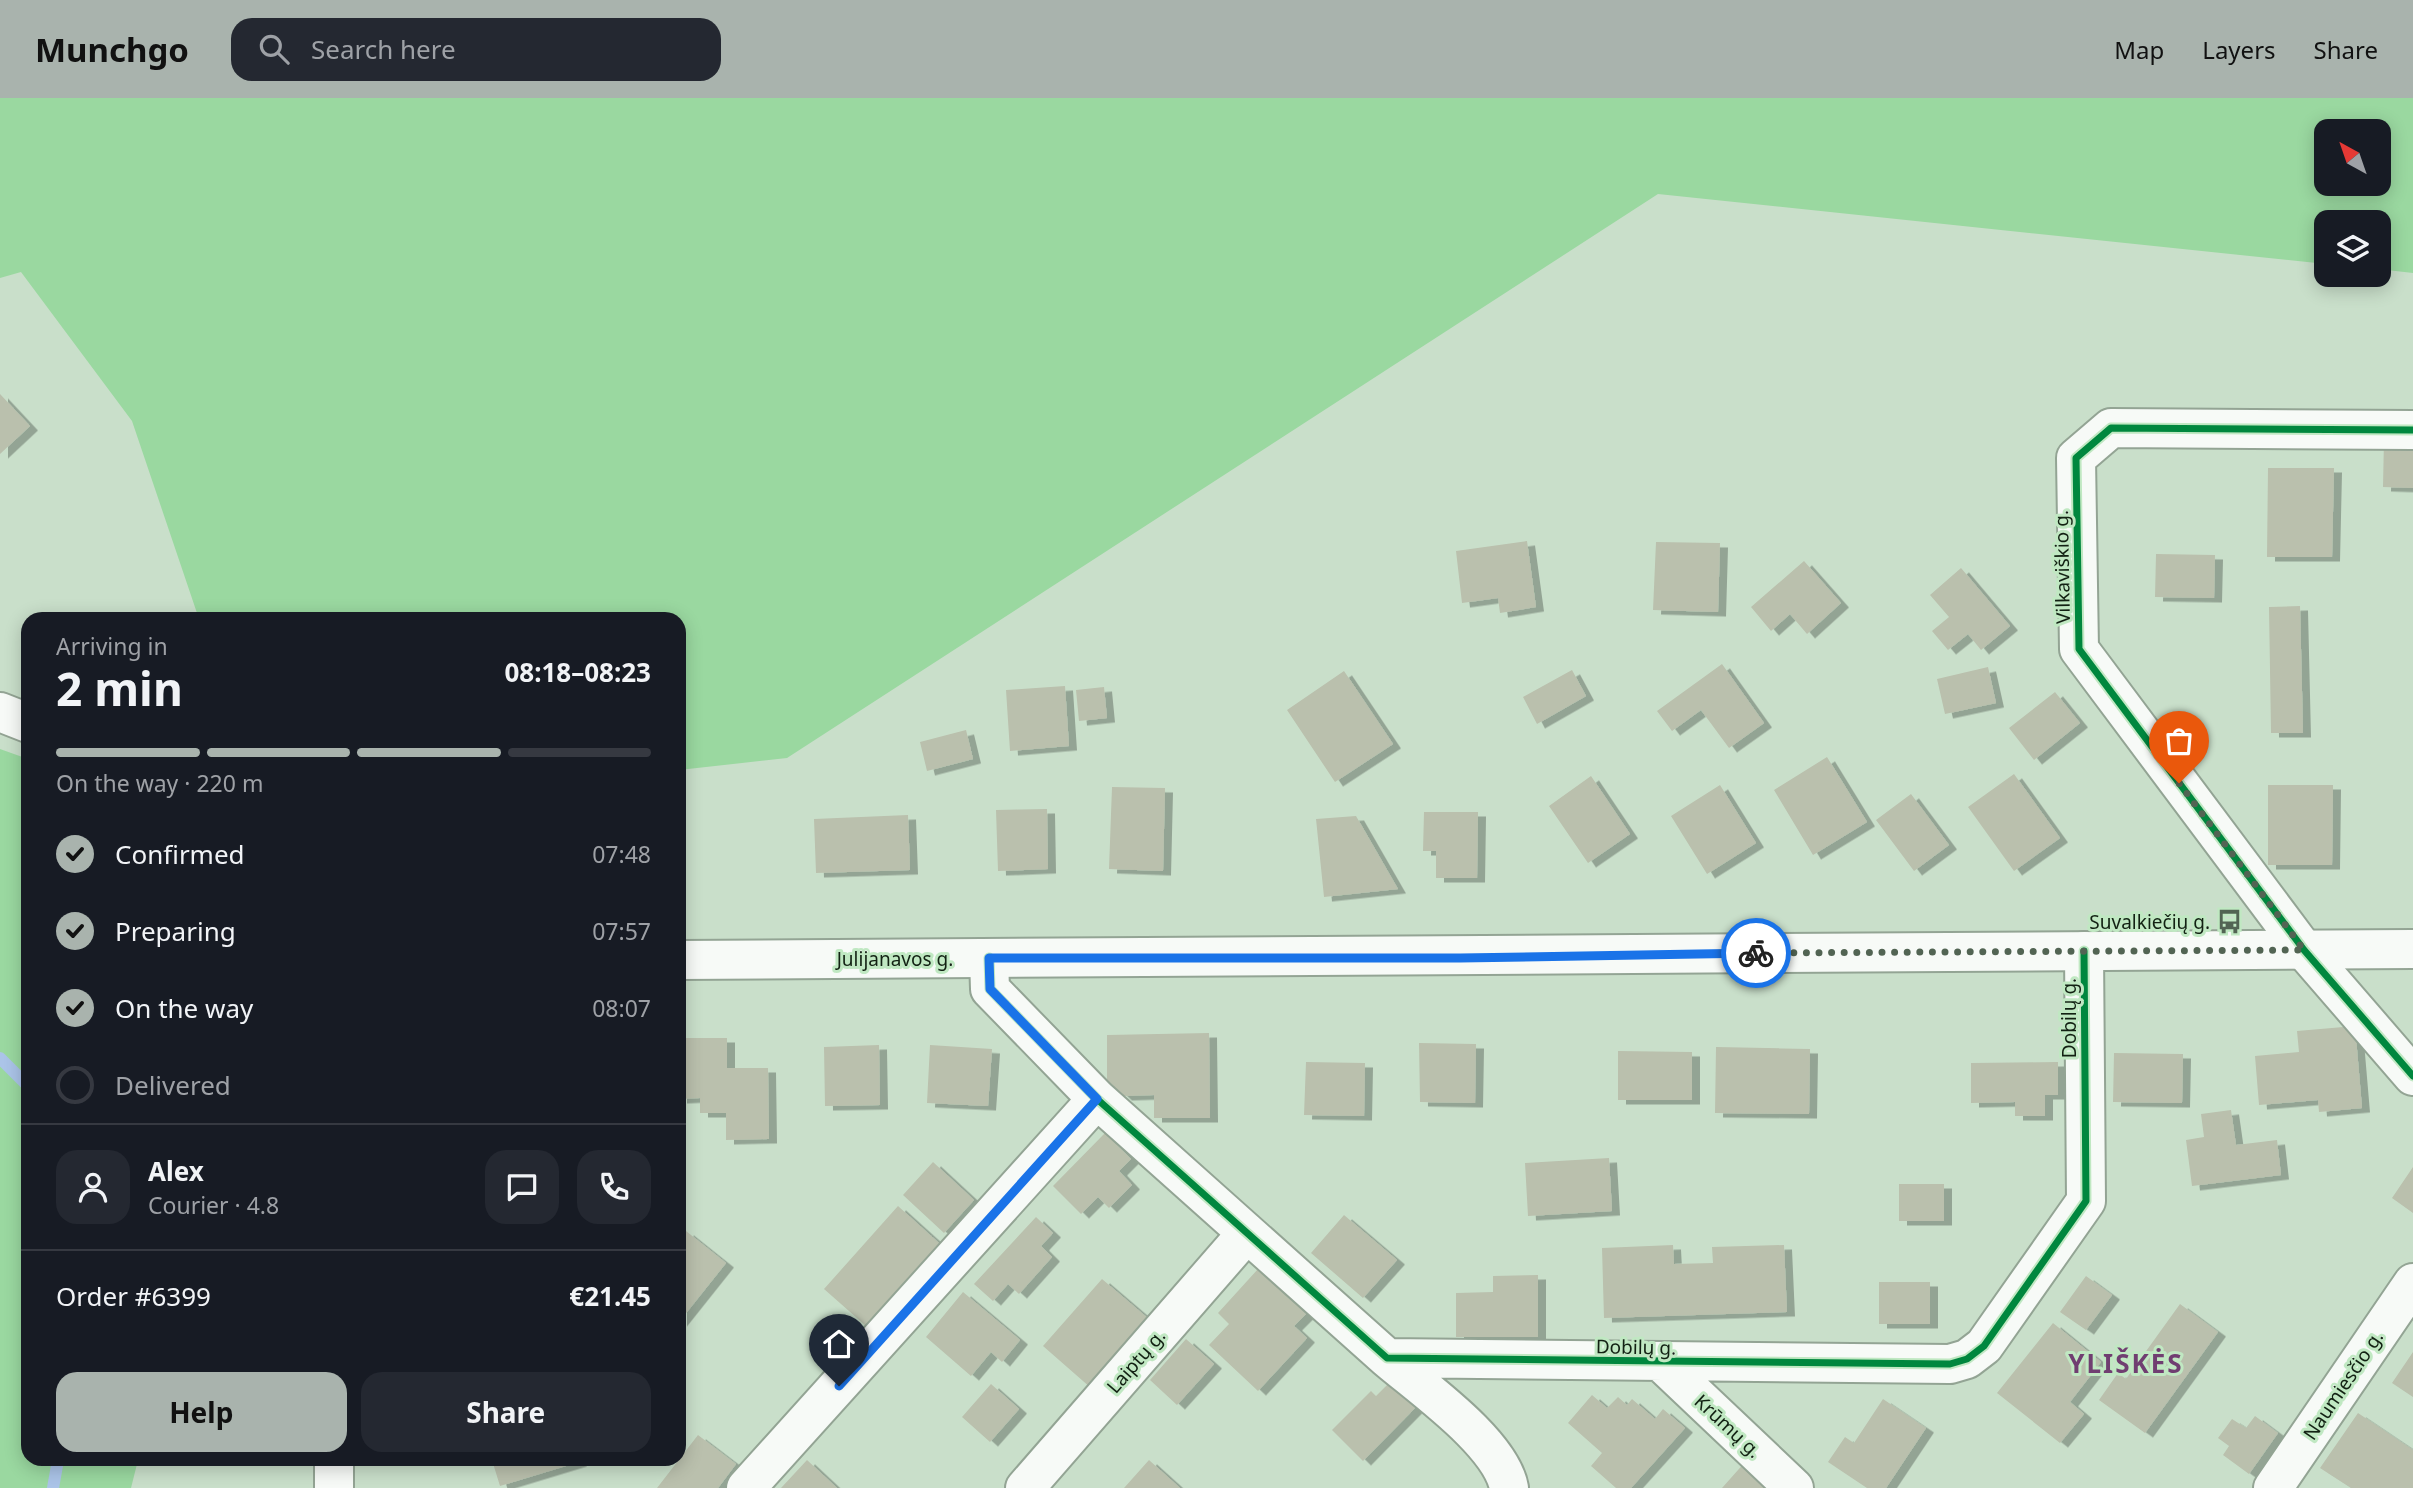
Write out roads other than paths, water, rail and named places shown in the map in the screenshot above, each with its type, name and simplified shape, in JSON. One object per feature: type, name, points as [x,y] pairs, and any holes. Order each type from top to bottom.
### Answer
[{"type":"street","name":"Vilkaviškio g.","points":[[2413,430],[2111,428],[2076,458],[2079,649],[2304,950],[2413,1076]]},
{"type":"street","points":[[0,712],[21,720]]},
{"type":"street","name":"Julijanavos g.","points":[[686,960],[1460,958],[2413,949]]},
{"type":"street","name":"Dobilų g.","points":[[1387,1358],[1950,1364],[1967,1359],[1984,1346],[2086,1201],[2084,951]]},
{"type":"street","points":[[989,958],[990,989],[1097,1099],[1387,1358],[1480,1437],[1508,1479],[1509,1488]]},
{"type":"street","points":[[746,1488],[1097,1099]]},
{"type":"street","name":"Laiptų g.","points":[[1026,1488],[1247,1233]]},
{"type":"street","name":"Naumiesčio g.","points":[[2273,1488],[2413,1283]]},
{"type":"street","name":"Krūmų g.","points":[[1662,1363],[1794,1488]]},
{"type":"street","points":[[334,1466],[334,1488]]},
{"type":"waterway","points":[[0,1058],[21,1079]]},
{"type":"waterway","points":[[53,1488],[57,1466]]},
{"type":"place","name":"Suvalkiečių g.","points":[[2230,922]]},
{"type":"district","name":"YLIŠKĖS","points":[[2126,1364]]}]
